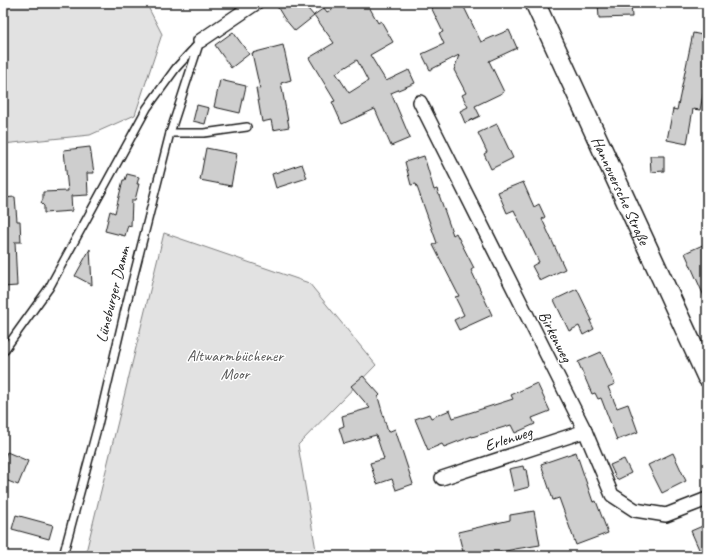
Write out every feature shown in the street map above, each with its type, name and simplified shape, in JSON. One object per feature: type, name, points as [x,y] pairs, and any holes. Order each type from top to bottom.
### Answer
[{"type":"main road","name":"Hannoversche Straße","points":[[535,3],[707,377]]},
{"type":"street","points":[[200,41],[256,3]]},
{"type":"street","name":"Birkenweg","points":[[420,102],[585,431],[612,495],[635,510],[666,516],[707,499]]},
{"type":"street","name":"Erlenweg","points":[[442,478],[585,431]]},
{"type":"lane","name":"Lüneburger Damm","points":[[63,556],[98,425],[125,310],[170,132],[200,41]]},
{"type":"lane","points":[[3,352],[49,288],[146,108],[176,68],[200,41]]},
{"type":"lane","points":[[170,132],[204,132],[247,127]]},
{"type":"green space","points":[[3,3],[146,3],[162,34],[135,115],[90,135],[3,144]]},
{"type":"green space","name":"Altwarmbüchener Moor","points":[[164,233],[309,283],[376,365],[298,445],[317,556],[85,556]]},
{"type":"building","points":[[275,3],[303,3],[314,16],[295,31],[284,18]]},
{"type":"building","points":[[344,3],[367,3],[378,23],[381,21],[393,42],[370,55],[386,81],[409,70],[415,83],[391,93],[410,138],[391,146],[375,109],[342,124],[332,102],[335,101],[309,58],[334,43],[314,15],[324,8],[327,12]],"holes":[[[357,60],[368,81],[349,93],[336,73]]]},
{"type":"building","points":[[429,3],[462,3],[481,42],[509,30],[517,48],[489,61],[504,92],[475,106],[480,116],[465,123],[460,111],[468,107],[462,95],[466,93],[454,70],[459,55],[430,70],[422,54],[444,44],[439,33],[443,32]]},
{"type":"building","points":[[598,3],[631,3],[632,17],[599,18]]},
{"type":"building","points":[[233,32],[249,54],[231,68],[215,45]]},
{"type":"building","points":[[693,33],[707,36],[707,75],[700,110],[693,109],[687,144],[667,140],[673,109],[677,110]]},
{"type":"building","points":[[283,45],[291,80],[281,83],[289,127],[273,130],[271,120],[262,122],[256,88],[260,89],[252,53]]},
{"type":"building","points":[[220,80],[246,86],[240,113],[214,107]]},
{"type":"building","points":[[197,105],[209,108],[205,124],[193,121]]},
{"type":"building","points":[[497,124],[513,158],[491,169],[484,154],[487,152],[478,133]]},
{"type":"building","points":[[90,147],[94,173],[87,173],[88,195],[71,196],[72,211],[44,213],[44,206],[41,203],[43,199],[43,192],[68,191],[64,150]]},
{"type":"building","points":[[206,148],[237,154],[231,186],[200,180]]},
{"type":"building","points":[[424,156],[434,190],[437,189],[453,235],[456,233],[474,268],[471,270],[492,315],[459,330],[454,320],[464,315],[455,297],[459,296],[433,245],[437,243],[416,184],[411,185],[405,162]]},
{"type":"building","points":[[650,156],[664,156],[664,171],[651,172]]},
{"type":"building","points":[[302,164],[307,178],[276,188],[272,174]]},
{"type":"building","points":[[127,174],[139,177],[137,184],[139,184],[135,200],[132,200],[131,226],[128,225],[125,236],[105,231],[110,211],[115,213],[123,180],[125,180]]},
{"type":"building","points":[[523,182],[534,207],[539,204],[545,217],[542,219],[565,269],[540,281],[532,266],[539,262],[514,210],[507,213],[498,192]]},
{"type":"building","points":[[15,197],[17,221],[20,221],[21,242],[15,242],[17,286],[3,287],[3,198]]},
{"type":"building","points":[[707,243],[707,303],[685,253]]},
{"type":"building","points":[[90,249],[92,285],[75,276]]},
{"type":"building","points":[[577,289],[592,320],[590,321],[594,329],[583,335],[579,326],[569,331],[554,300]]},
{"type":"building","points":[[601,352],[615,384],[608,387],[617,408],[628,404],[638,432],[617,440],[601,398],[598,399],[595,393],[592,394],[578,362]]},
{"type":"building","points":[[363,376],[380,395],[378,397],[388,432],[395,429],[413,484],[396,490],[392,479],[377,484],[370,463],[384,459],[376,435],[344,444],[339,428],[344,426],[342,416],[370,408],[351,386]]},
{"type":"building","points":[[537,383],[550,411],[532,418],[535,424],[515,433],[511,425],[472,436],[444,447],[442,444],[428,450],[415,419],[429,414],[431,418],[450,410],[453,418],[513,399],[511,395]]},
{"type":"building","points":[[7,452],[28,461],[18,485],[3,479],[3,462]]},
{"type":"building","points":[[576,452],[593,502],[596,501],[608,533],[576,545],[559,498],[553,500],[541,464]]},
{"type":"building","points":[[673,453],[686,481],[662,493],[648,465]]},
{"type":"building","points":[[624,459],[631,473],[617,480],[610,465]]},
{"type":"building","points":[[523,466],[524,470],[526,469],[529,487],[514,491],[509,469]]},
{"type":"building","points":[[534,511],[540,545],[484,556],[464,556],[458,532],[510,520],[510,515]]},
{"type":"building","points":[[16,515],[53,525],[49,539],[12,529]]},
{"type":"building","points":[[707,524],[707,556],[702,556],[691,531]]}]
